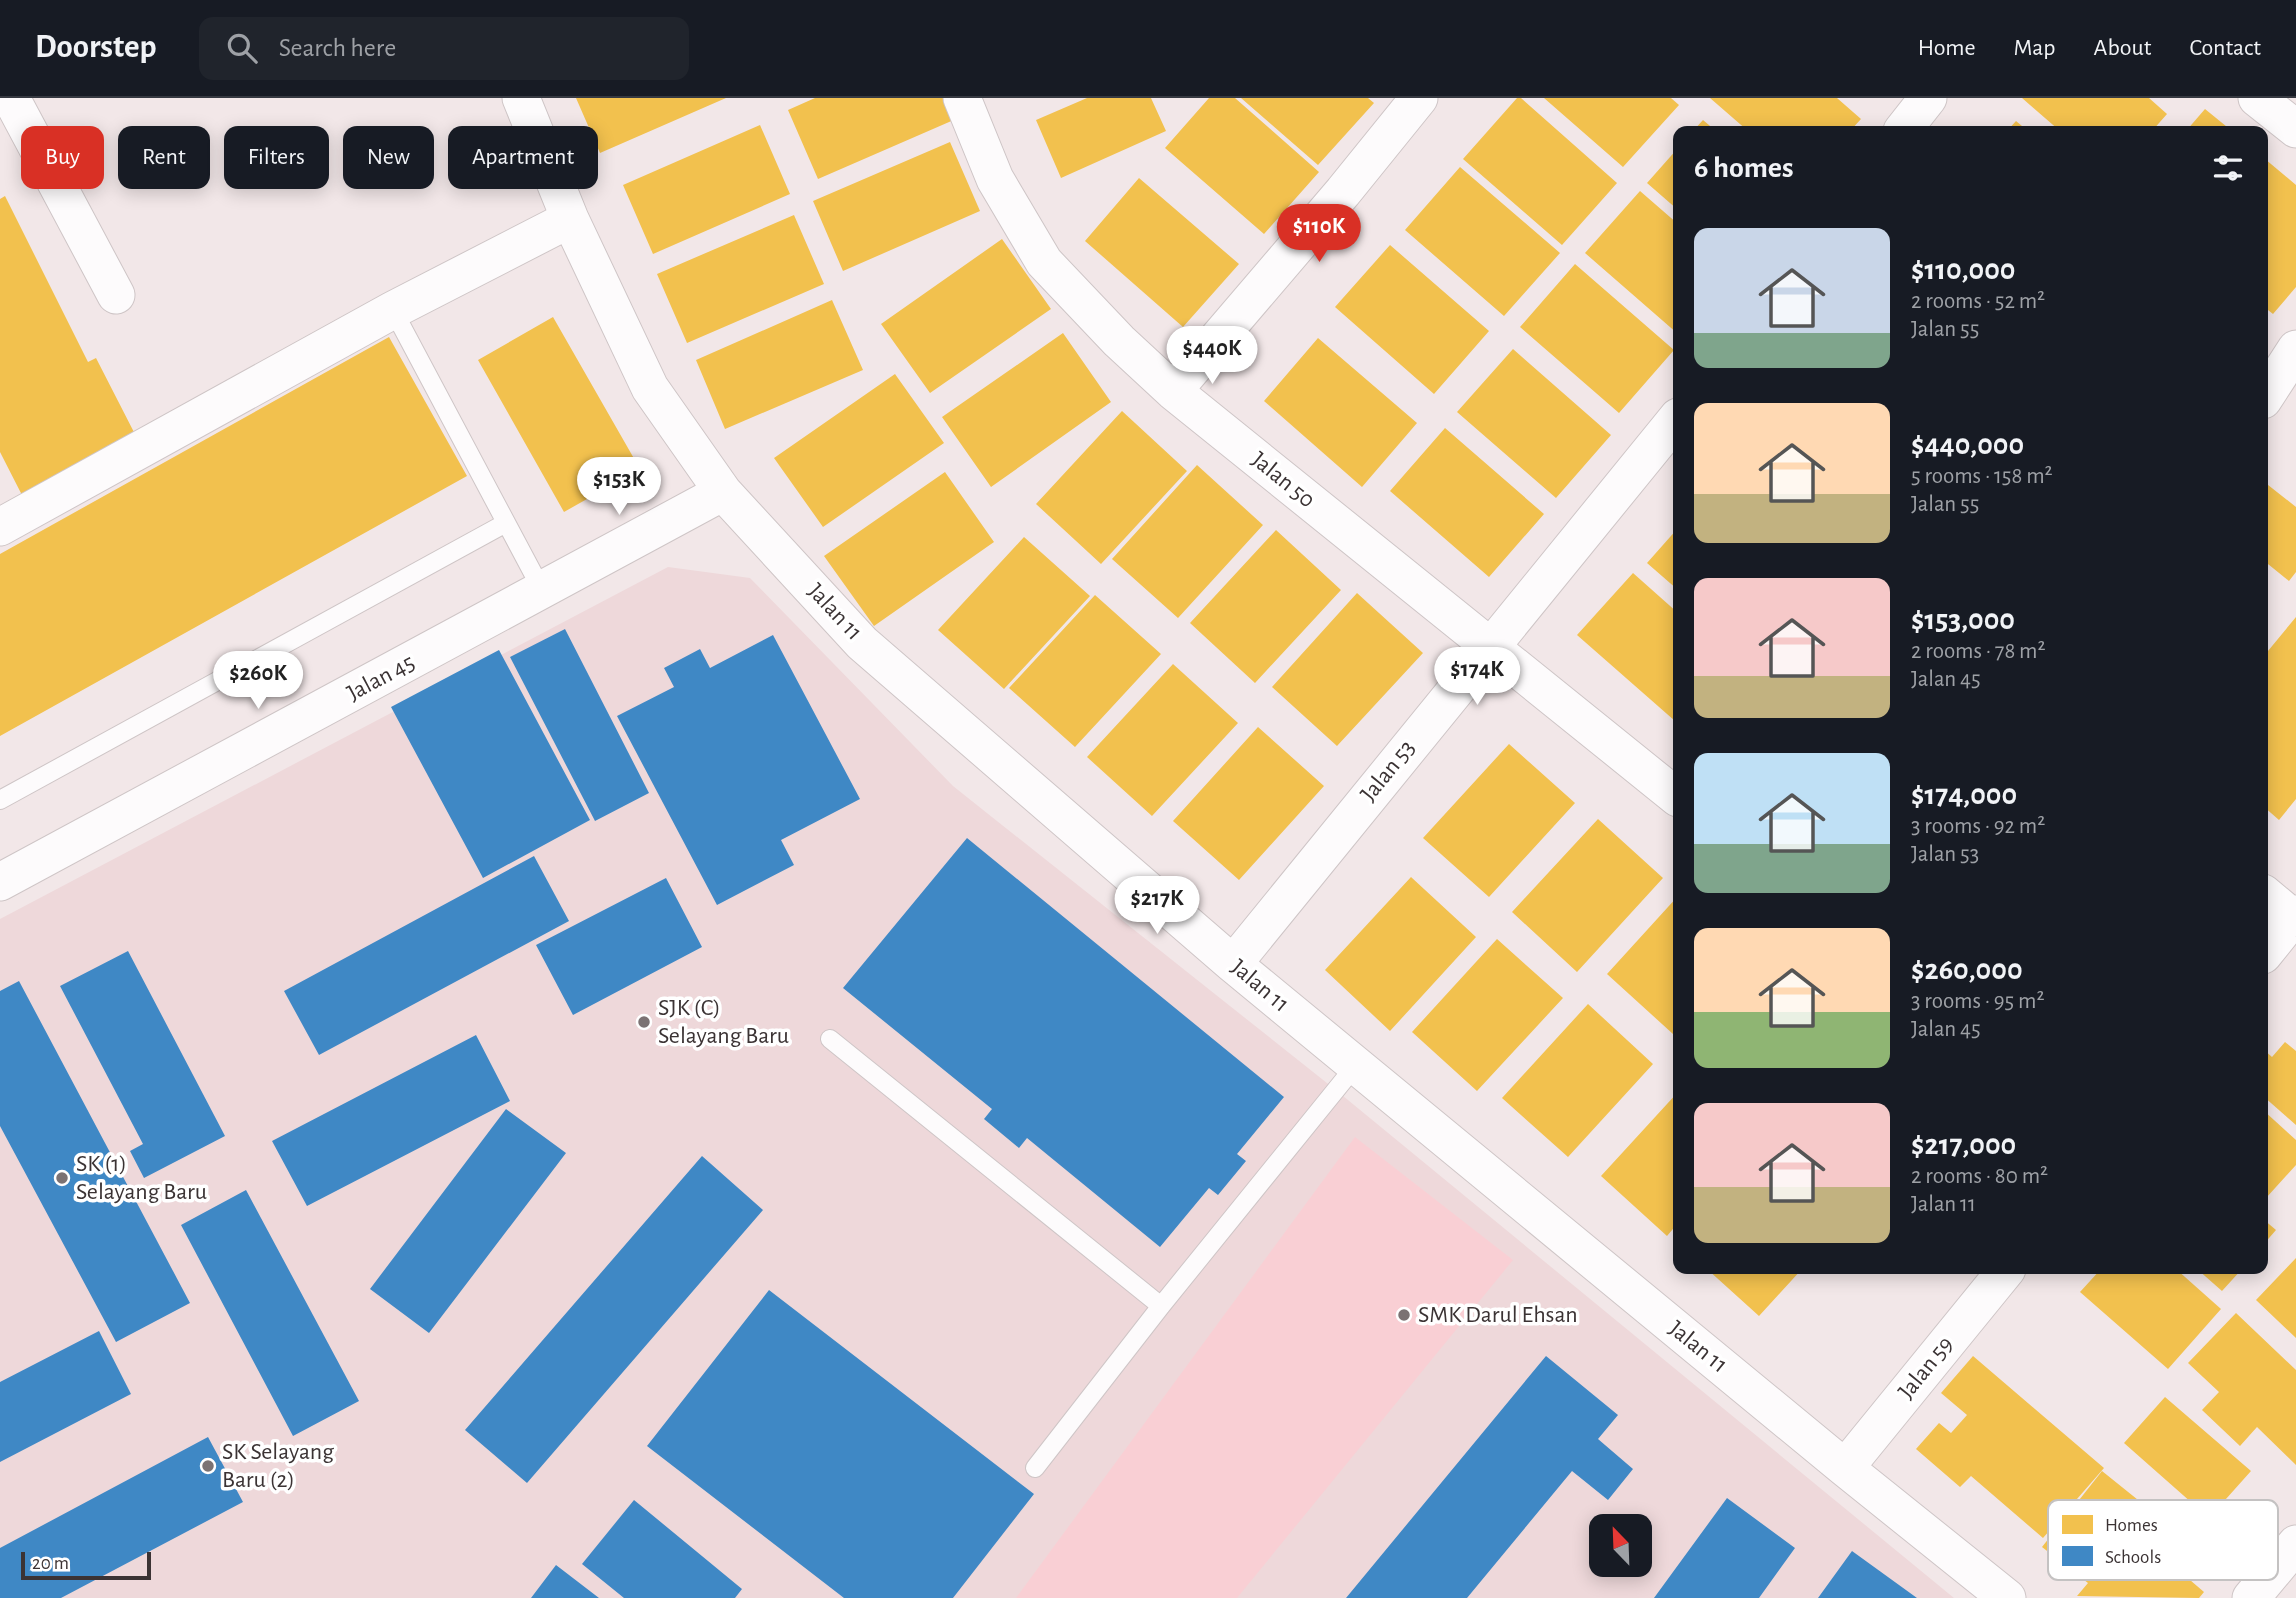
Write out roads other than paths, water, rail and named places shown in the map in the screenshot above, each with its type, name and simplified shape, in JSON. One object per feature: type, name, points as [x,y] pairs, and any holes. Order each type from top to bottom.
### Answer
[{"type":"street","points":[[11,98],[116,295]]},
{"type":"street","name":"Jalan 11","points":[[521,98],[570,219],[650,388],[723,492],[862,643],[1233,964],[2007,1598]]},
{"type":"street","name":"Jalan 50","points":[[962,98],[995,179],[1044,262],[1119,341],[1173,391],[1673,794]]},
{"type":"street","points":[[1173,391],[1343,192],[1419,98]]},
{"type":"street","points":[[1906,126],[1928,98]]},
{"type":"street","points":[[2257,98],[2296,129]]},
{"type":"street","points":[[0,527],[393,310],[570,219]]},
{"type":"street","points":[[2268,392],[2296,349]]},
{"type":"street","name":"Jalan 53","points":[[1233,964],[1673,423]]},
{"type":"street","name":"Jalan 45","points":[[0,882],[543,592],[723,492]]},
{"type":"street","points":[[2268,897],[2295,916],[2268,949]]},
{"type":"street","name":"Jalan 59","points":[[1845,1468],[2003,1274]]},
{"type":"street","points":[[2278,1566],[2296,1544]]},
{"type":"street","points":[[2251,1598],[2266,1580]]},
{"type":"lane","points":[[393,310],[543,592]]},
{"type":"lane","points":[[0,800],[506,523]]},
{"type":"lane","points":[[831,1039],[1161,1306]]},
{"type":"lane","points":[[1035,1468],[1161,1306],[1356,1065]]},
{"type":"place","name":"SJK (C) Selayang Baru","points":[[644,1022]]},
{"type":"place","name":"SK (1) Selayang Baru","points":[[62,1178]]},
{"type":"place","name":"SMK Darul Ehsan","points":[[1404,1315]]},
{"type":"place","name":"SK Selayang Baru (2)","points":[[208,1466]]}]
